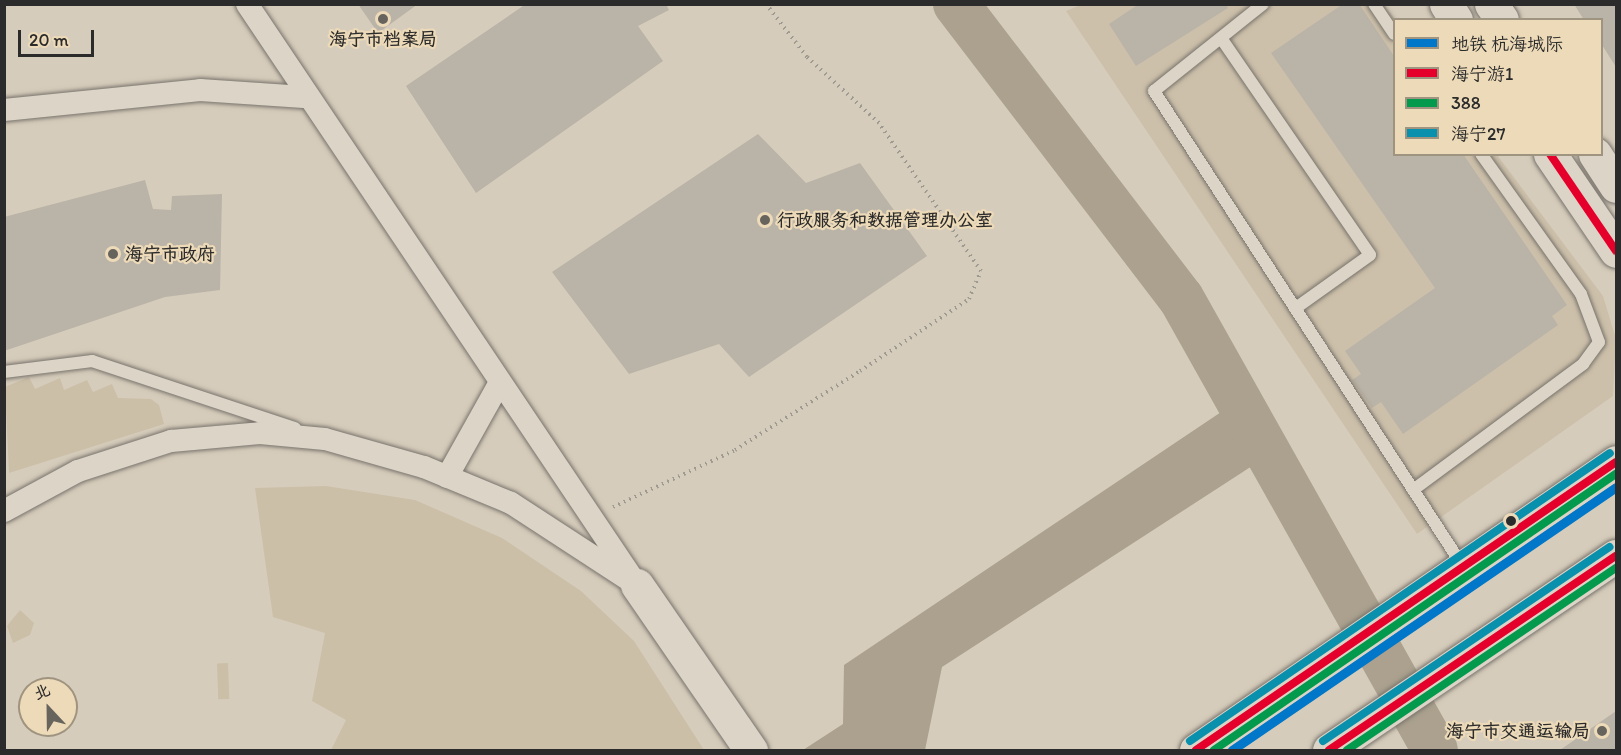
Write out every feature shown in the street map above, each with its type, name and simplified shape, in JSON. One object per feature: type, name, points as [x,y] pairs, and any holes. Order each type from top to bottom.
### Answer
[{"type":"main road","points":[[1446,4],[1455,18]]},
{"type":"main road","points":[[1491,4],[1501,18]]},
{"type":"main road","points":[[1551,156],[1617,251]]},
{"type":"main road","points":[[1596,156],[1617,186]]},
{"type":"main road","points":[[1196,750],[1416,597],[1617,462]]},
{"type":"main road","points":[[1329,750],[1617,556]]},
{"type":"main road","points":[[637,585],[743,739]]},
{"type":"street","points":[[247,4],[304,97],[637,585]]},
{"type":"street","points":[[4,110],[200,90],[304,97]]},
{"type":"street","points":[[447,477],[499,384]]},
{"type":"street","points":[[4,511],[78,471],[171,441],[260,433],[325,439],[447,477],[511,503],[637,585]]},
{"type":"lane","points":[[1263,4],[1154,91],[1462,566]]},
{"type":"lane","points":[[1374,4],[1393,31]]},
{"type":"lane","points":[[1221,38],[1370,255],[1296,308]]},
{"type":"lane","points":[[1413,490],[1583,364],[1599,342],[1581,294],[1482,156]]},
{"type":"lane","points":[[4,372],[92,362],[325,439]]},
{"type":"path","points":[[590,518],[735,450],[969,299],[981,271],[879,123],[807,57],[766,4]]},
{"type":"shaded area","points":[[1083,4],[1384,5],[1394,18],[1393,156],[1498,156],[1603,296],[1616,339],[1613,396],[1417,534],[1066,11]]},
{"type":"shaded area","points":[[29,377],[35,389],[60,378],[64,390],[87,380],[93,392],[112,384],[118,398],[151,399],[159,405],[164,424],[9,473],[5,387]]},
{"type":"shaded area","points":[[1239,400],[1269,455],[942,667],[925,750],[803,750],[843,724],[844,665]]},
{"type":"shaded area","points":[[326,486],[415,500],[502,538],[581,591],[634,641],[704,750],[331,750],[346,720],[312,701],[325,633],[273,617],[255,488]]},
{"type":"shaded area","points":[[20,610],[34,623],[30,635],[13,643],[7,626]]},
{"type":"shaded area","points":[[217,663],[228,663],[229,699],[218,699]]},
{"type":"building","name":"海宁市档案局","points":[[358,4],[418,4],[378,33]]},
{"type":"building","points":[[526,4],[666,4],[669,10],[638,26],[663,61],[476,193],[406,86]]},
{"type":"building","points":[[1139,4],[1226,4],[1228,8],[1136,66],[1109,24]]},
{"type":"building","points":[[1343,4],[1359,4],[1393,55],[1393,156],[1464,156],[1567,305],[1552,316],[1558,325],[1403,434],[1381,402],[1372,408],[1352,380],[1361,374],[1345,351],[1435,288],[1271,53]]},
{"type":"building","points":[[1574,4],[1616,4],[1616,67],[1603,47],[1603,18],[1583,18]]},
{"type":"building","name":"行政服务和数据管理办公室","points":[[758,134],[806,183],[860,163],[927,256],[749,377],[719,344],[629,374],[552,272]]},
{"type":"building","name":"海宁市政府","points":[[145,180],[153,209],[171,210],[172,196],[222,194],[220,290],[165,297],[4,351],[4,217]]},
{"type":"building","name":"海宁市交通运输局","points":[[1616,711],[1616,750],[1560,750]]},
{"type":"waterway","points":[[956,4],[1181,298],[1435,750]]},
{"type":"metro line","name":"杭海城际","points":[[1232,750],[1616,487]]},
{"type":"transit line","name":"海宁游1","points":[[1551,156],[1616,251]]},
{"type":"transit line","name":"海宁27","points":[[1190,741],[1610,453]]},
{"type":"transit line","name":"海宁游1","points":[[1196,750],[1616,462]]},
{"type":"transit line","name":"388","points":[[1214,750],[1616,474]]},
{"type":"transit line","name":"海宁27","points":[[1323,741],[1610,547]]},
{"type":"transit line","name":"海宁游1","points":[[1329,750],[1616,556]]},
{"type":"transit line","name":"388","points":[[1347,750],[1616,568]]},
{"type":"place","name":"海宁市档案局","points":[[383,19]]},
{"type":"place","name":"行政服务和数据管理办公室","points":[[765,220]]},
{"type":"place","name":"海宁市政府","points":[[113,254]]},
{"type":"place","name":"海宁市交通运输局","points":[[1602,731]]}]
